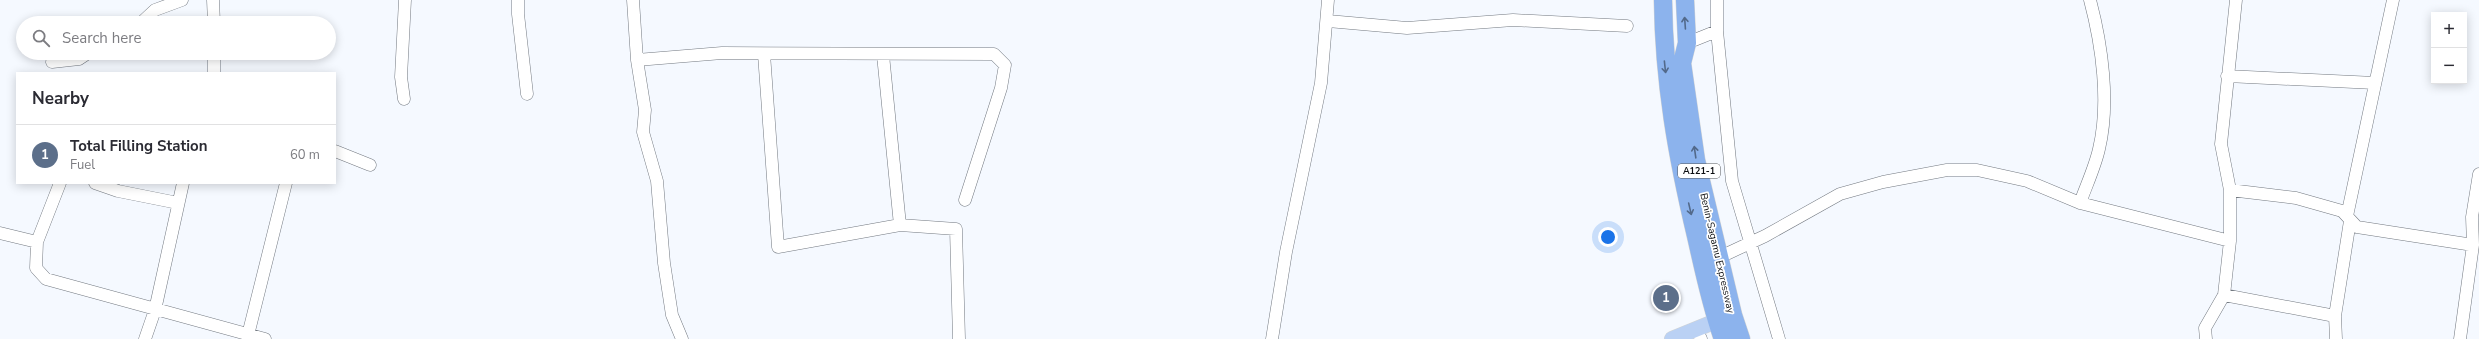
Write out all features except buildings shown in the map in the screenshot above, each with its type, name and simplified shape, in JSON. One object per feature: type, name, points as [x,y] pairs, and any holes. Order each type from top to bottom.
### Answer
[{"type":"highway","name":"Benin-Sagamu Expressway","points":[[1663,0],[1665,66],[1679,165],[1728,328]]},
{"type":"highway","name":"Benin-Sagamu Expressway","points":[[1684,0],[1687,43],[1682,63],[1696,160],[1720,257],[1728,328]]},
{"type":"main road","points":[[1699,338],[1728,328]]},
{"type":"main road","points":[[1672,339],[1728,328]]},
{"type":"street","points":[[149,16],[155,10],[182,0]]},
{"type":"street","points":[[213,0],[214,16]]},
{"type":"street","points":[[404,99],[401,77],[405,0]]},
{"type":"street","points":[[518,0],[518,14],[527,94]]},
{"type":"street","points":[[633,0],[637,60],[645,110],[643,132],[657,181],[664,263],[672,315],[682,339]]},
{"type":"street","points":[[1272,339],[1286,252],[1321,83],[1328,21],[1328,0]]},
{"type":"street","points":[[1716,0],[1717,31],[1732,181],[1779,339]]},
{"type":"street","points":[[2080,204],[2099,148],[2105,90],[2095,18],[2090,0]]},
{"type":"street","points":[[2206,339],[2205,328],[2224,295],[2230,241],[2230,190],[2221,144],[2236,0]]},
{"type":"street","points":[[2336,339],[2335,316],[2349,218],[2375,83],[2393,0]]},
{"type":"street","points":[[1328,21],[1407,28],[1513,20],[1627,26]]},
{"type":"street","points":[[1687,43],[1717,31]]},
{"type":"street","points":[[637,60],[722,53],[883,55],[994,54],[1005,65],[1001,88],[965,200]]},
{"type":"street","points":[[764,54],[778,247],[900,225],[956,229],[959,339]]},
{"type":"street","points":[[883,55],[900,225]]},
{"type":"street","points":[[52,62],[70,60]]},
{"type":"street","points":[[214,60],[214,72]]},
{"type":"street","points":[[2227,76],[2375,83]]},
{"type":"street","points":[[336,151],[370,165]]},
{"type":"street","points":[[1720,257],[1840,194],[1883,182],[1947,170],[1977,170],[2027,181],[2080,204],[2230,241]]},
{"type":"street","points":[[2460,339],[2473,244],[2479,174]]},
{"type":"street","points":[[60,184],[37,242],[36,268],[46,279],[265,339]]},
{"type":"street","points":[[98,184],[118,191],[178,203]]},
{"type":"street","points":[[145,339],[155,310],[183,184]]},
{"type":"street","points":[[248,335],[286,184]]},
{"type":"street","points":[[2230,190],[2296,198],[2342,211],[2357,227],[2473,244]]},
{"type":"street","points":[[0,233],[37,242]]},
{"type":"street","points":[[2224,295],[2335,316]]},
{"type":"place","name":"Total Filling Station","points":[[1666,298]]}]
